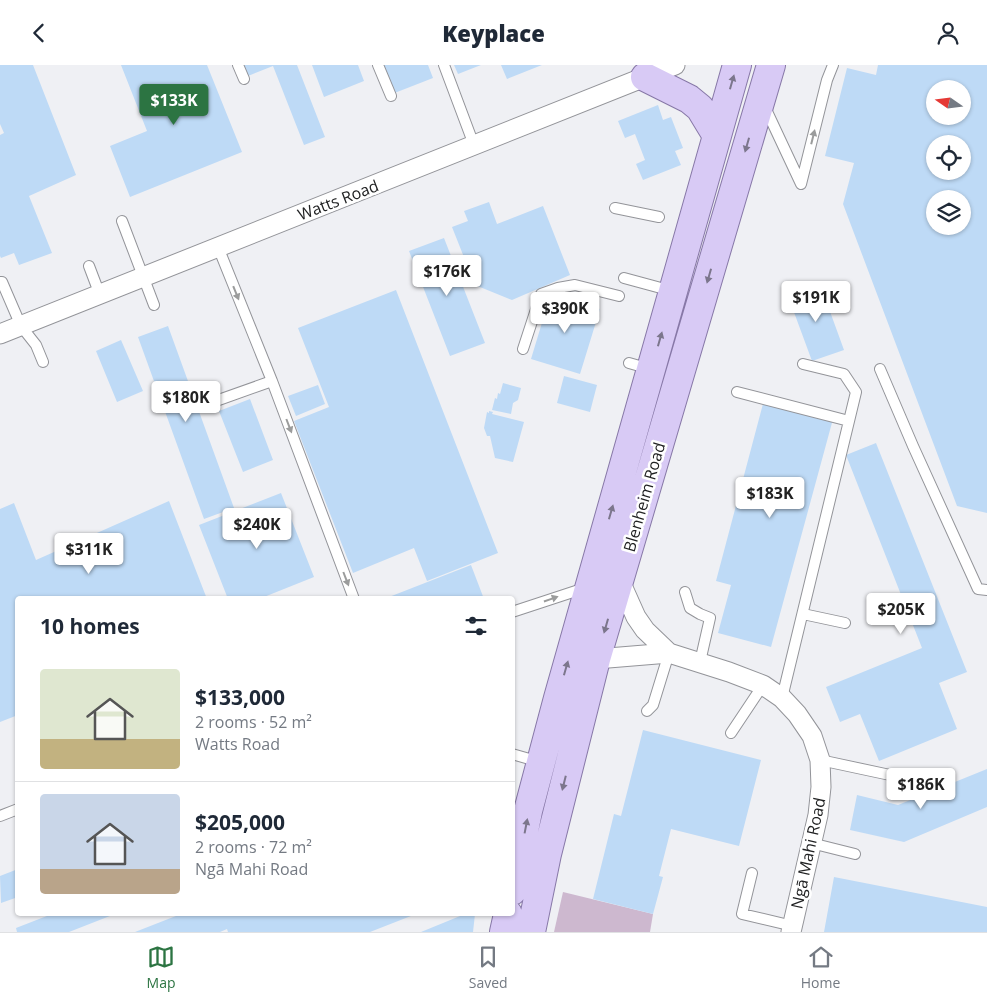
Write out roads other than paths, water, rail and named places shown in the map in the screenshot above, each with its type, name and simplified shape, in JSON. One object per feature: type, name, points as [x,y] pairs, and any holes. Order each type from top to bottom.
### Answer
[{"type":"main road","name":"Blenheim Road","points":[[515,878],[528,811],[590,586],[640,366],[673,292],[737,65]]},
{"type":"main road","name":"Blenheim Road","points":[[531,932],[547,854],[596,659],[771,65]]},
{"type":"main road","points":[[659,70],[700,108],[717,136]]},
{"type":"main road","points":[[515,888],[539,892]]},
{"type":"main road","points":[[504,932],[508,916]]},
{"type":"street","name":"Watts Road","points":[[0,334],[659,70]]},
{"type":"street","name":"Ngā Mahi Road","points":[[620,579],[636,617],[645,630],[669,653]]},
{"type":"street","name":"Ngā Mahi Road","points":[[596,659],[669,653],[763,685],[782,698],[797,714],[812,736],[820,760],[821,787],[818,815],[792,929]]},
{"type":"lane","points":[[238,65],[244,79]]},
{"type":"lane","points":[[378,65],[391,96]]},
{"type":"lane","points":[[444,65],[474,145]]},
{"type":"lane","points":[[762,99],[800,184],[827,80],[833,65]]},
{"type":"lane","points":[[614,208],[659,217]]},
{"type":"lane","points":[[122,221],[154,305]]},
{"type":"lane","points":[[218,247],[272,381],[353,596]]},
{"type":"lane","points":[[88,266],[100,295]]},
{"type":"lane","points":[[624,278],[673,292]]},
{"type":"lane","points":[[0,283],[2,282],[21,326],[36,345],[43,362]]},
{"type":"lane","points":[[523,349],[541,294],[575,285],[619,296]]},
{"type":"lane","points":[[782,698],[856,392],[844,374],[803,364]]},
{"type":"lane","points":[[880,369],[978,589],[987,590]]},
{"type":"lane","points":[[213,402],[272,381]]},
{"type":"lane","points":[[737,392],[849,421]]},
{"type":"lane","points":[[830,501],[841,504]]},
{"type":"lane","points":[[515,611],[590,586]]},
{"type":"lane","points":[[685,592],[690,608],[710,618],[700,663]]},
{"type":"lane","points":[[803,613],[845,623]]},
{"type":"lane","points":[[647,711],[653,705],[669,653]]},
{"type":"lane","points":[[731,733],[763,685]]},
{"type":"lane","points":[[515,754],[541,762]]},
{"type":"lane","points":[[820,760],[904,778]]},
{"type":"lane","points":[[0,816],[15,810]]},
{"type":"lane","points":[[811,843],[855,854]]},
{"type":"lane","points":[[752,873],[742,914],[792,929]]}]
